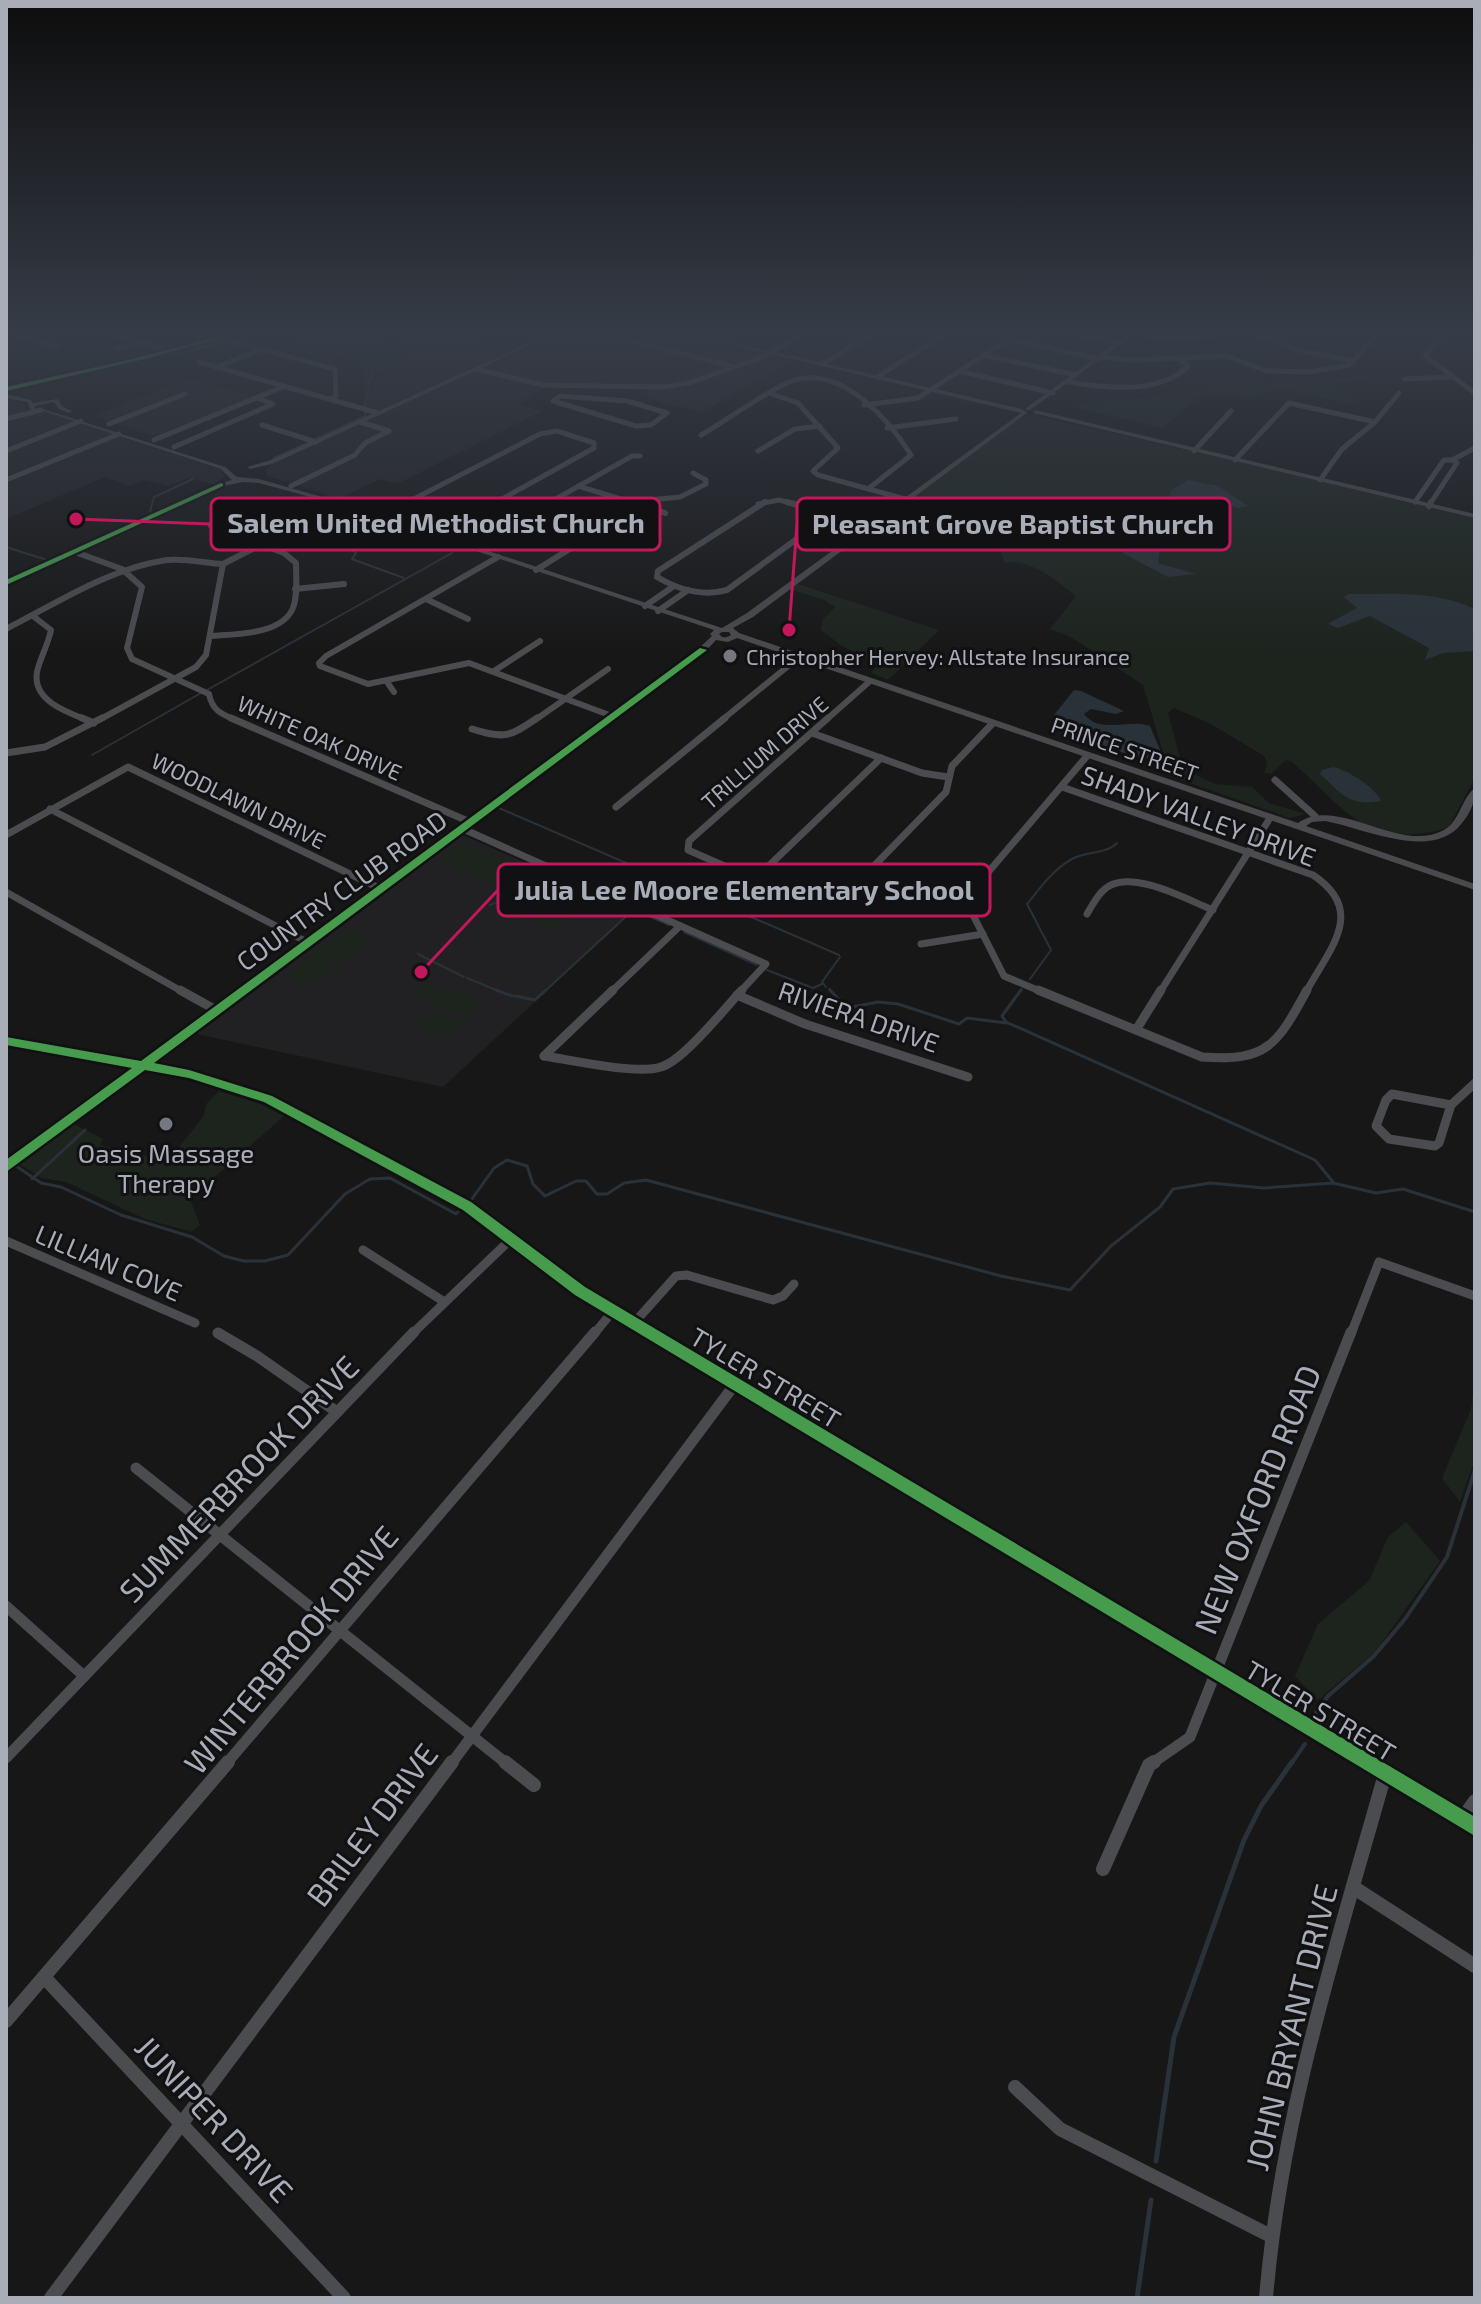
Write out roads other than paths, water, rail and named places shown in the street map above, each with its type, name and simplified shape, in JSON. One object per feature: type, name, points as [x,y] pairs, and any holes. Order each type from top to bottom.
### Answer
[{"type":"street","points":[[6,451],[37,440]]},
{"type":"street","points":[[6,480],[109,440]]},
{"type":"street","points":[[135,440],[235,471]]},
{"type":"street","points":[[152,440],[211,459],[235,471]]},
{"type":"street","points":[[174,447],[191,440]]},
{"type":"street","points":[[308,440],[316,442]]},
{"type":"street","points":[[221,485],[235,471],[270,463],[321,440]]},
{"type":"street","points":[[291,486],[355,455],[373,440]]},
{"type":"street","points":[[379,517],[529,440]]},
{"type":"street","points":[[410,527],[459,501],[493,504],[594,448],[594,443],[583,440]]},
{"type":"street","points":[[758,451],[777,440]]},
{"type":"street","points":[[831,440],[838,448],[813,471],[905,499]]},
{"type":"street","points":[[868,489],[911,455],[897,440]]},
{"type":"street","name":"COUNTRY CLUB ROAD","points":[[6,1167],[986,440]]},
{"type":"street","points":[[1146,440],[1475,516]]},
{"type":"street","points":[[1194,451],[1205,440]]},
{"type":"street","points":[[1235,460],[1254,440]]},
{"type":"street","points":[[1320,480],[1342,449],[1354,440]]},
{"type":"street","points":[[1415,502],[1444,460],[1452,460],[1475,448]]},
{"type":"street","points":[[182,455],[211,459]]},
{"type":"street","points":[[470,548],[632,456],[640,456]]},
{"type":"street","points":[[1429,506],[1457,463],[1452,460]]},
{"type":"street","points":[[6,583],[221,485],[244,480],[261,472],[270,463]]},
{"type":"street","name":"PRINCE STREET","points":[[250,467],[261,472],[265,478],[1475,887]]},
{"type":"street","name":"PRINCE STREET","points":[[235,471],[244,480],[333,501]]},
{"type":"street","points":[[536,570],[639,504],[680,497],[706,484],[706,480],[693,473]]},
{"type":"street","points":[[1434,475],[1447,478]]},
{"type":"street","points":[[578,486],[665,513]]},
{"type":"street","points":[[1422,491],[1437,494]]},
{"type":"street","points":[[779,500],[823,515],[824,519],[727,590],[716,594],[674,586],[657,577],[658,571],[760,503],[779,500]]},
{"type":"street","points":[[6,629],[125,572],[171,560],[223,564],[333,501]]},
{"type":"street","points":[[211,526],[295,560],[295,589],[290,613],[272,625],[255,631],[211,636]]},
{"type":"street","points":[[75,552],[125,572]]},
{"type":"street","points":[[498,557],[319,663],[323,668],[356,682],[387,682],[463,663],[494,671],[612,716]]},
{"type":"street","points":[[6,753],[54,744],[202,662],[211,636],[223,564]]},
{"type":"street","name":"WHITE OAK DRIVE","points":[[125,572],[137,578],[142,587],[127,651],[139,663],[209,694],[211,705],[219,713],[465,825]]},
{"type":"street","points":[[295,589],[344,584]]},
{"type":"street","points":[[645,606],[674,586]]},
{"type":"street","points":[[658,611],[688,590]]},
{"type":"street","points":[[426,599],[468,619]]},
{"type":"street","points":[[33,616],[51,630],[37,673],[39,691],[50,701],[94,723]]},
{"type":"street","points":[[494,671],[540,641]]},
{"type":"street","points":[[616,807],[798,658]]},
{"type":"street","points":[[472,729],[491,736],[511,735],[608,669]]},
{"type":"street","points":[[387,682],[394,692]]},
{"type":"street","name":"TRILLIUM DRIVE","points":[[754,880],[688,850],[689,841],[869,682]]},
{"type":"street","points":[[881,758],[754,880],[820,908],[830,909],[840,904],[946,792],[952,766],[992,724]]},
{"type":"street","points":[[812,733],[928,775],[948,777]]},
{"type":"street","name":"SHADY VALLEY DRIVE","points":[[983,934],[971,911],[968,896],[1087,756]]},
{"type":"street","name":"WOODLAWN DRIVE","points":[[50,809],[126,767],[379,888]]},
{"type":"street","points":[[1275,780],[1315,816]]},
{"type":"street","name":"SHADY VALLEY DRIVE","points":[[1062,787],[1313,875],[1333,887],[1344,911],[1341,924],[1280,1037],[1258,1054],[1231,1059],[1202,1057],[1136,1030]]},
{"type":"street","points":[[1298,828],[1302,821],[1315,816],[1331,817],[1393,837],[1436,837],[1451,830],[1475,791]]},
{"type":"street","points":[[6,835],[50,809],[307,942]]},
{"type":"street","points":[[921,944],[983,934],[1004,976],[1136,1030],[1270,818]]},
{"type":"street","name":"RIVIERA DRIVE","points":[[465,825],[766,964],[737,995],[805,1024],[968,1077]]},
{"type":"street","points":[[1087,914],[1108,885],[1122,881],[1141,883],[1213,910]]},
{"type":"street","points":[[6,892],[216,1010]]},
{"type":"street","points":[[680,926],[544,1056],[655,1070],[677,1058],[737,995]]},
{"type":"street","name":"TYLER STREET","points":[[6,1041],[212,1080],[276,1103],[448,1195],[558,1276],[613,1311],[1469,1823]]},
{"type":"street","points":[[1451,1105],[1392,1094],[1386,1100],[1376,1126],[1389,1139],[1435,1146],[1439,1143],[1451,1105],[1473,1088]]},
{"type":"street","name":"SUMMERBROOK DRIVE","points":[[6,1758],[443,1301],[511,1239]]},
{"type":"street","name":"LILLIAN COVE","points":[[6,1241],[195,1323]]},
{"type":"street","points":[[363,1250],[443,1301]]},
{"type":"street","name":"NEW OXFORD ROAD","points":[[1103,1869],[1149,1765],[1190,1737],[1379,1262],[1475,1296]]},
{"type":"street","points":[[634,1323],[676,1276],[687,1275],[773,1300],[783,1296],[794,1284]]},
{"type":"street","name":"WINTERBROOK DRIVE","points":[[6,2021],[613,1311]]},
{"type":"street","points":[[218,1333],[257,1356],[337,1412]]},
{"type":"street","name":"BRILEY DRIVE","points":[[51,2298],[735,1384]]},
{"type":"street","points":[[136,1468],[534,1785]]},
{"type":"street","points":[[6,1606],[84,1676]]},
{"type":"street","name":"JOHN BRYANT DRIVE","points":[[1266,2298],[1269,2235],[1314,2018],[1385,1774]]},
{"type":"street","points":[[1469,1823],[1475,1801]]},
{"type":"street","points":[[1353,1887],[1475,1966]]},
{"type":"street","name":"JUNIPER DRIVE","points":[[44,1977],[182,2123],[336,2295]]},
{"type":"street","points":[[1015,2087],[1060,2129],[1269,2235]]},
{"type":"waterway","points":[[274,458],[309,442]]},
{"type":"waterway","points":[[150,512],[154,497],[193,479]]},
{"type":"waterway","points":[[256,517],[288,528]]},
{"type":"waterway","points":[[292,530],[354,551],[356,553],[352,559],[404,578]]},
{"type":"waterway","points":[[6,547],[47,560]]},
{"type":"waterway","points":[[207,690],[452,553]]},
{"type":"waterway","points":[[92,755],[201,693]]},
{"type":"waterway","points":[[499,808],[839,955]]},
{"type":"waterway","points":[[1030,979],[1051,950],[1027,904],[1048,878],[1067,862],[1108,849],[1117,843]]},
{"type":"waterway","points":[[490,905],[559,877]]},
{"type":"waterway","points":[[559,877],[600,895]]},
{"type":"waterway","points":[[609,899],[617,903]]},
{"type":"waterway","points":[[626,906],[669,925]]},
{"type":"waterway","points":[[544,992],[633,910]]},
{"type":"waterway","points":[[684,932],[757,965]]},
{"type":"waterway","points":[[418,954],[464,977]]},
{"type":"waterway","points":[[826,987],[822,982],[840,957]]},
{"type":"waterway","points":[[767,970],[813,988],[822,984]]},
{"type":"waterway","points":[[467,978],[498,991]]},
{"type":"waterway","points":[[515,996],[535,1000],[546,990]]},
{"type":"waterway","points":[[830,990],[847,1008],[878,1002],[898,1004],[959,1024],[967,1018],[1006,1023]]},
{"type":"waterway","points":[[1021,990],[1002,1016],[1006,1022],[1315,1160],[1333,1182]]},
{"type":"waterway","points":[[498,991],[512,996]]},
{"type":"waterway","points":[[33,1178],[85,1130]]},
{"type":"waterway","points":[[472,1199],[494,1168],[507,1160],[527,1166],[533,1184],[545,1196],[576,1181],[586,1181],[597,1194],[607,1194],[624,1183],[646,1180],[1001,1276],[1070,1290],[1111,1246],[1160,1207],[1173,1189],[1210,1183],[1264,1188],[1333,1183],[1376,1193],[1403,1189],[1475,1212]]},
{"type":"waterway","points":[[16,1166],[33,1178]]},
{"type":"waterway","points":[[33,1178],[121,1215],[192,1237],[224,1256],[244,1261],[265,1261],[288,1255],[345,1194],[370,1179],[390,1178],[456,1214],[458,1212]]},
{"type":"waterway","points":[[1313,1717],[1328,1696],[1374,1656],[1405,1619],[1447,1557],[1475,1470]]},
{"type":"waterway","points":[[1291,1764],[1305,1744]]},
{"type":"waterway","points":[[1156,2161],[1174,2037],[1244,1840],[1261,1806],[1292,1762]]},
{"type":"waterway","points":[[1137,2298],[1151,2200]]},
{"type":"place","name":"Salem United Methodist Church","points":[[76,519]]},
{"type":"place","name":"Pleasant Grove Baptist Church","points":[[789,630]]},
{"type":"place","name":"Christopher Hervey: Allstate Insurance","points":[[730,656]]},
{"type":"place","name":"Julia Lee Moore Elementary School","points":[[421,972]]},
{"type":"place","name":"Oasis Massage Therapy","points":[[166,1124]]}]
